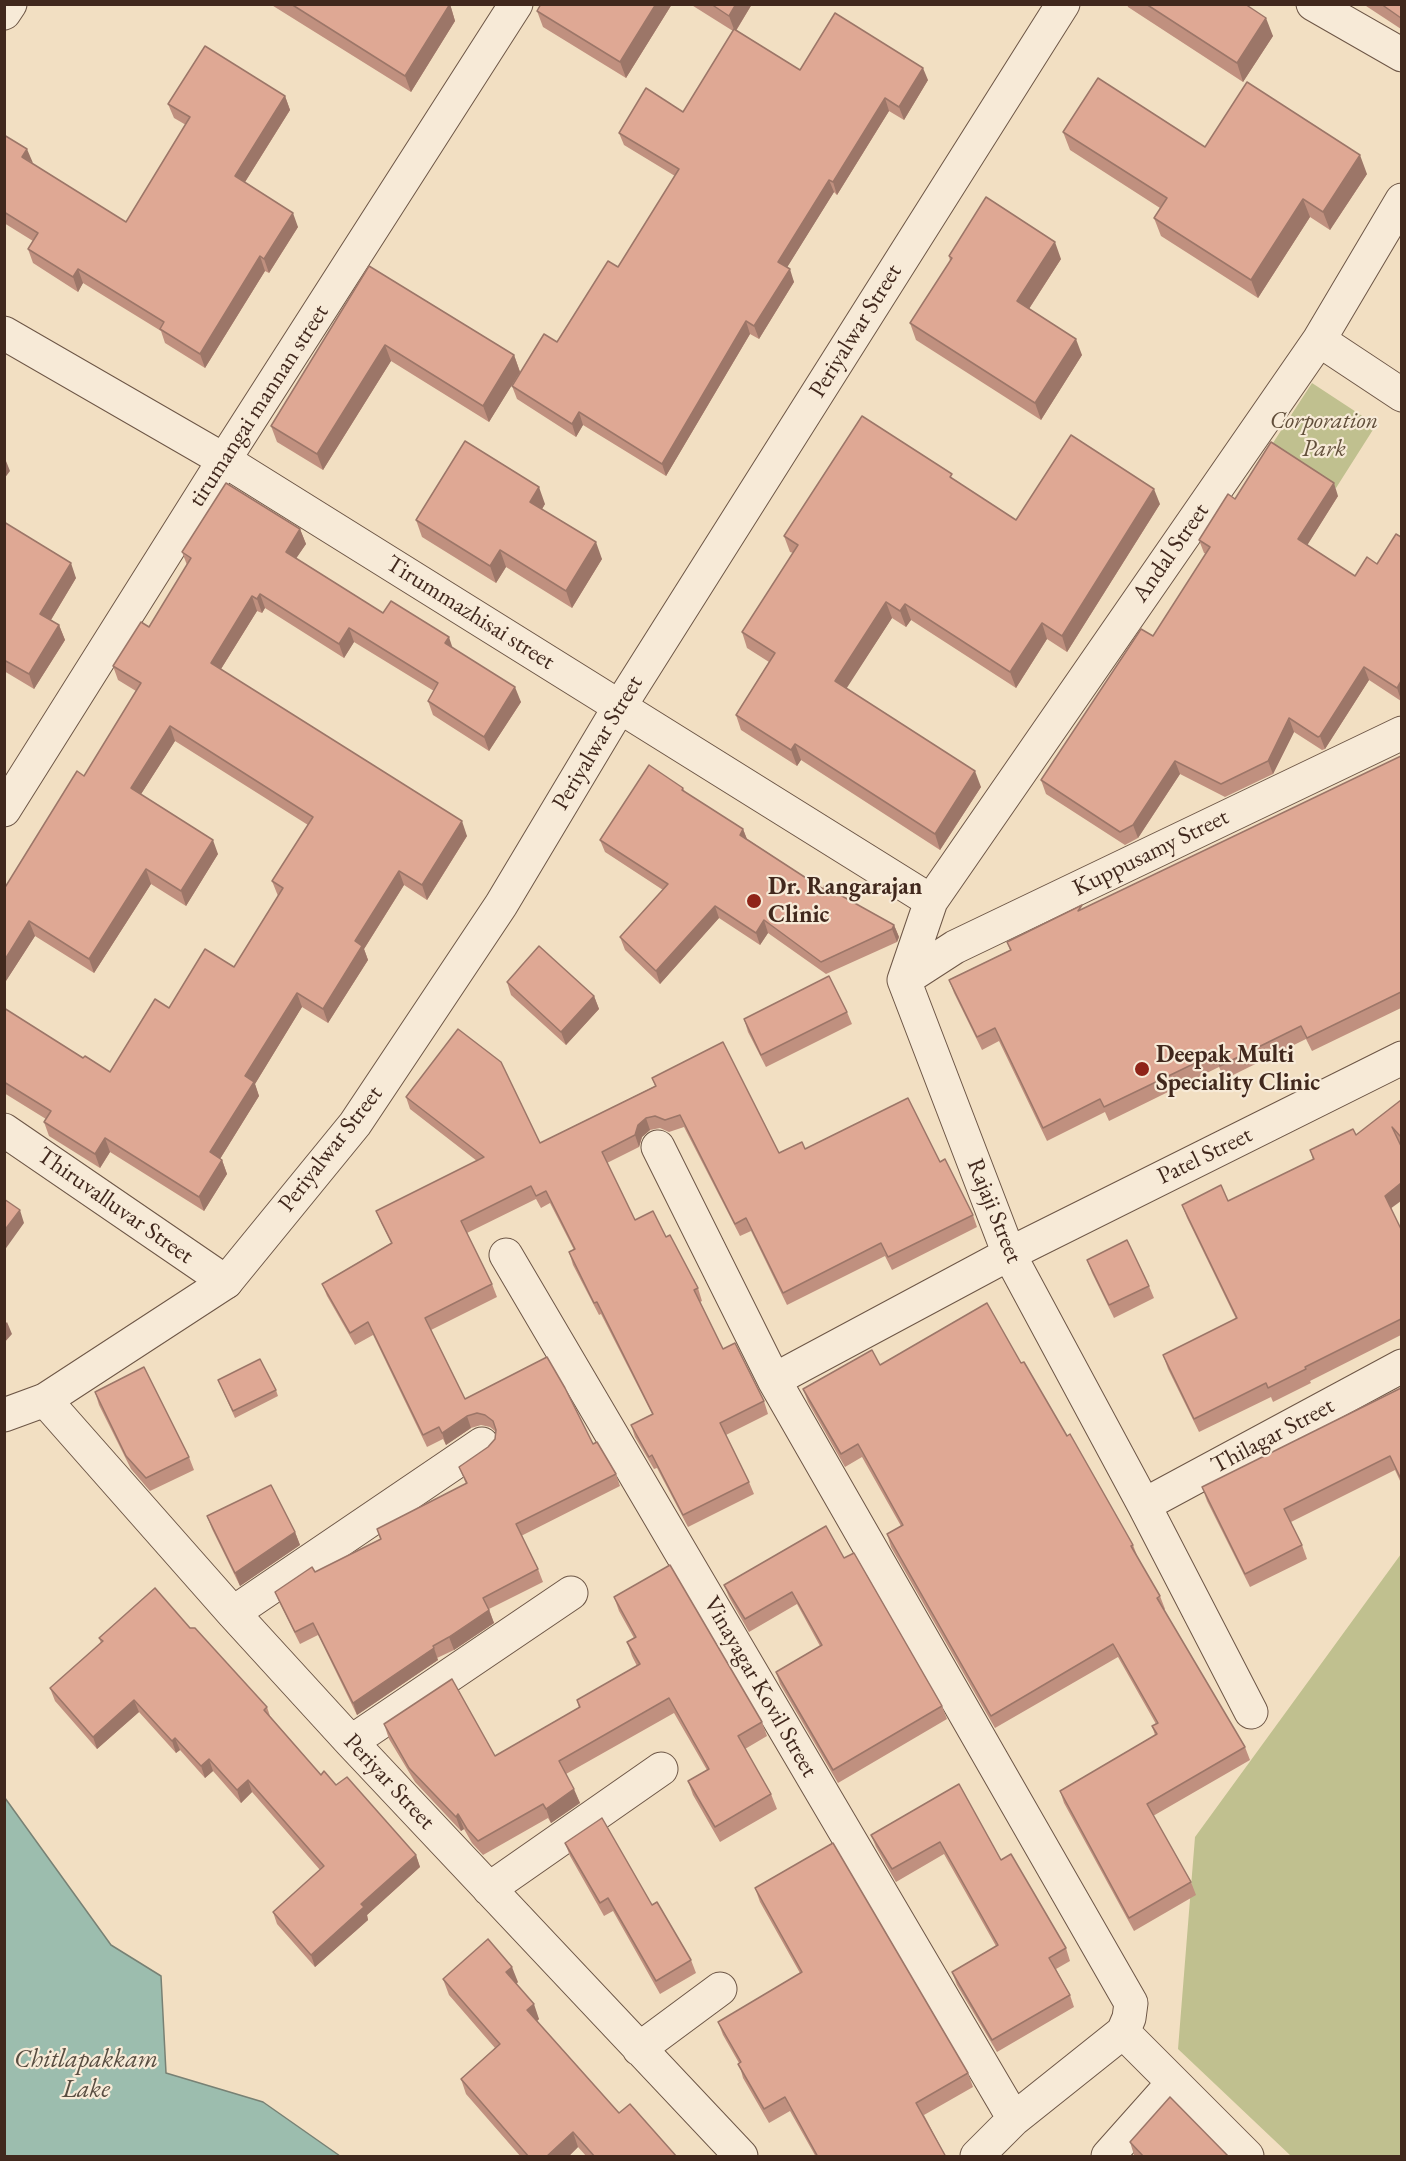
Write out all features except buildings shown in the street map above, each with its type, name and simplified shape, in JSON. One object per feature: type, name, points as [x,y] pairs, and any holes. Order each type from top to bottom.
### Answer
[{"type":"street","points":[[4,14],[10,4]]},
{"type":"street","name":"tirumangai mannan street","points":[[4,810],[224,460],[516,4]]},
{"type":"street","name":"Periyalwar Street","points":[[4,1415],[45,1401],[225,1282],[355,1124],[501,905],[620,706],[1063,4]]},
{"type":"street","points":[[1313,4],[1401,55]]},
{"type":"street","name":"Andal Street","points":[[931,901],[1319,340],[1401,200]]},
{"type":"street","name":"Tirummazhisai street","points":[[4,333],[224,460],[931,901]]},
{"type":"street","points":[[1319,340],[1401,396]]},
{"type":"street","name":"Kuppusamy Street","points":[[904,980],[956,947],[1401,733]]},
{"type":"street","points":[[904,980],[931,901]]},
{"type":"street","name":"Rajaji Street","points":[[904,980],[1009,1254],[1144,1505],[1251,1712]]},
{"type":"street","name":"Patel Street","points":[[774,1380],[1009,1254],[1401,1058]]},
{"type":"street","name":"Thiruvalluvar Street","points":[[4,1130],[225,1282]]},
{"type":"street","points":[[658,1147],[774,1380],[1131,2003],[1130,2018],[1123,2032],[1014,2119],[977,2157]]},
{"type":"street","name":"Vinayagar Kovil Street","points":[[506,1255],[1014,2119]]},
{"type":"street","name":"Thilagar Street","points":[[1144,1505],[1401,1366]]},
{"type":"street","name":"Periyar Street","points":[[45,1401],[351,1742],[741,2157]]},
{"type":"street","points":[[233,1613],[482,1444]]},
{"type":"street","points":[[351,1742],[571,1593]]},
{"type":"street","points":[[489,1889],[661,1769]]},
{"type":"street","points":[[639,2049],[720,1989]]},
{"type":"street","points":[[1123,2032],[1246,2157]]},
{"type":"street","points":[[1108,2157],[1173,2083]]},
{"type":"green space","name":"Corporation Park","points":[[1312,383],[1376,425],[1336,488],[1271,446]]},
{"type":"green space","points":[[1401,1554],[1401,2156],[1291,2156],[1178,2049],[1195,1837]]},
{"type":"water","name":"Chitlapakkam Lake","points":[[5,1798],[111,1945],[161,1976],[166,2073],[263,2102],[340,2156],[5,2156]]},
{"type":"place","name":"Dr. Rangarajan Clinic","points":[[754,901]]},
{"type":"place","name":"Deepak Multi Speciality Clinic","points":[[1142,1069]]}]
